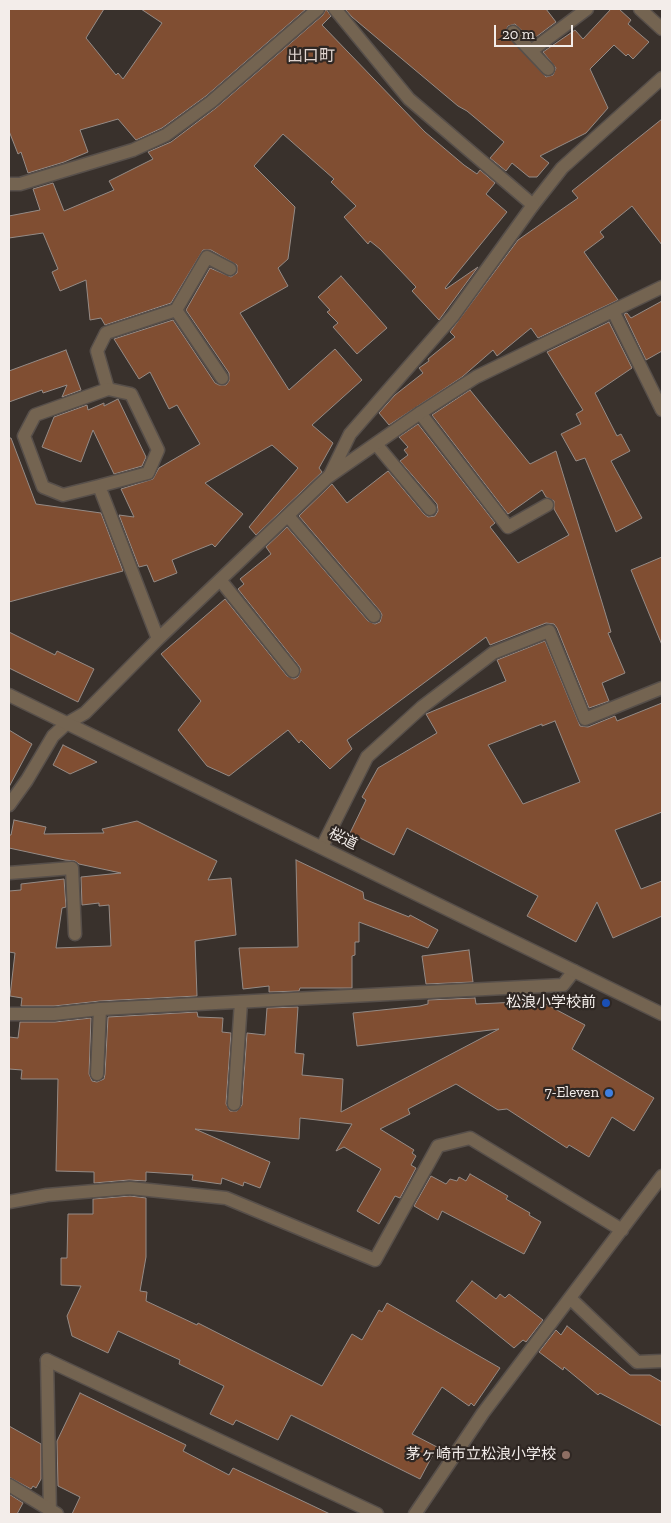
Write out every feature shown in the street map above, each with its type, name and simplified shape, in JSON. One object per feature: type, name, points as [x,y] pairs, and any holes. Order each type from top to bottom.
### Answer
[{"type":"street","points":[[9,184],[20,184],[133,150],[166,135],[211,102],[318,9]]},
{"type":"street","points":[[335,9],[409,99],[533,205]]},
{"type":"street","points":[[531,51],[587,9]]},
{"type":"street","points":[[640,9],[662,29]]},
{"type":"street","points":[[513,32],[548,69]]},
{"type":"street","points":[[328,477],[350,434],[453,316],[562,168],[662,78]]},
{"type":"street","points":[[108,389],[97,351],[106,333],[176,310],[207,257],[230,269]]},
{"type":"street","points":[[9,805],[27,780],[53,736],[66,724],[85,713],[158,639],[328,477],[420,413],[476,377],[614,313],[662,288]]},
{"type":"street","points":[[176,310],[222,378]]},
{"type":"street","points":[[614,313],[662,410]]},
{"type":"street","points":[[108,389],[131,394],[158,450],[148,473],[99,486],[63,496],[43,487],[24,436],[35,415],[108,389]]},
{"type":"street","points":[[420,413],[508,527],[546,506]]},
{"type":"street","points":[[376,444],[430,509]]},
{"type":"street","points":[[99,486],[158,639]]},
{"type":"street","points":[[288,516],[374,616]]},
{"type":"street","points":[[221,581],[293,671]]},
{"type":"street","points":[[322,846],[367,757],[422,707],[493,653],[549,631],[585,718],[662,688]]},
{"type":"street","name":"桜道","points":[[9,695],[322,846],[662,1014]]},
{"type":"street","points":[[9,873],[72,868],[75,934]]},
{"type":"street","points":[[9,1014],[54,1014],[100,1009],[563,985],[574,971]]},
{"type":"street","points":[[234,1104],[241,1002]]},
{"type":"street","points":[[97,1074],[100,1009]]},
{"type":"street","points":[[9,1202],[47,1195],[130,1188],[226,1198],[375,1260],[438,1146],[470,1138],[622,1230]]},
{"type":"street","points":[[415,1514],[483,1413],[662,1176]]},
{"type":"street","points":[[570,1299],[637,1362],[662,1360]]},
{"type":"street","points":[[52,1513],[47,1360],[376,1514]]},
{"type":"street","points":[[9,1486],[52,1513]]},
{"type":"building","points":[[9,9],[104,9],[86,38],[116,75],[118,73],[123,79],[162,23],[141,9],[306,9],[206,96],[162,128],[136,140],[118,119],[80,130],[88,152],[64,162],[28,173],[21,152],[18,154],[9,131]]},
{"type":"building","points":[[326,9],[331,16],[322,25],[425,132],[464,165],[477,174],[480,170],[495,183],[486,194],[507,212],[445,288],[478,267],[439,320],[412,291],[416,287],[380,249],[370,241],[368,244],[344,217],[356,206],[331,182],[334,179],[283,134],[254,166],[295,207],[288,259],[278,268],[288,286],[240,313],[289,390],[335,349],[362,380],[312,425],[333,443],[319,468],[322,472],[256,535],[249,527],[298,468],[272,445],[205,483],[243,514],[215,547],[212,544],[172,560],[177,573],[154,582],[147,565],[139,567],[119,515],[134,517],[121,489],[153,479],[159,468],[200,444],[177,405],[169,409],[150,372],[139,379],[114,339],[173,320],[215,383],[226,385],[229,381],[229,373],[186,310],[210,268],[231,277],[237,273],[237,265],[211,250],[203,250],[171,303],[105,325],[101,318],[90,320],[86,280],[60,291],[52,272],[58,269],[43,233],[9,238],[9,216],[40,210],[33,189],[53,183],[64,211],[114,190],[109,181],[153,159],[148,152],[171,142],[216,108],[323,15]]},
{"type":"building","points":[[345,9],[546,9],[556,22],[532,40],[515,24],[508,26],[505,33],[546,77],[553,75],[556,68],[543,52],[575,30],[583,39],[611,9],[619,9],[631,20],[628,24],[649,42],[633,59],[628,54],[626,56],[614,45],[590,69],[608,108],[586,133],[540,156],[549,163],[537,177],[529,177],[512,163],[506,171],[490,158],[504,142],[467,111],[458,106],[352,17]]},
{"type":"building","points":[[662,119],[662,245],[632,206],[600,232],[604,237],[584,252],[618,300],[538,338],[531,328],[497,356],[493,350],[462,377],[389,425],[379,413],[395,395],[423,373],[419,368],[429,361],[428,359],[455,337],[450,332],[518,240],[578,198],[572,191]]},
{"type":"building","points":[[341,276],[387,328],[357,354],[333,327],[338,323],[327,312],[330,310],[318,297]]},
{"type":"building","points":[[662,301],[662,351],[646,360],[624,314],[627,313],[631,318]]},
{"type":"building","points":[[609,322],[632,368],[595,393],[617,436],[621,434],[630,451],[611,461],[642,518],[616,532],[585,458],[576,461],[561,434],[581,424],[576,414],[583,410],[547,352]]},
{"type":"building","points":[[66,350],[81,390],[62,397],[67,385],[43,393],[42,390],[9,402],[9,371]]},
{"type":"building","points":[[470,390],[530,464],[556,451],[611,632],[608,633],[625,673],[602,683],[609,701],[589,708],[557,628],[554,624],[546,623],[490,645],[486,637],[347,740],[352,749],[330,769],[301,740],[299,743],[288,730],[229,776],[207,766],[178,730],[201,701],[161,654],[225,599],[287,676],[294,679],[298,677],[301,670],[299,666],[238,589],[244,584],[240,579],[271,554],[266,547],[287,527],[368,621],[375,624],[380,622],[382,615],[380,611],[299,516],[332,484],[347,503],[388,471],[424,514],[428,517],[435,516],[438,511],[437,504],[400,461],[408,455],[404,450],[408,447],[399,437],[418,424],[495,523],[490,527],[518,563],[569,535],[554,509],[554,501],[546,497],[542,490],[508,514],[432,415]]},
{"type":"building","points":[[118,399],[146,457],[142,466],[114,474],[93,430],[81,462],[42,447],[54,417],[87,405],[88,410],[104,403],[104,406]]},
{"type":"building","points":[[9,438],[11,438],[36,504],[101,513],[123,571],[9,602]]},
{"type":"building","points":[[662,557],[662,645],[631,570]]},
{"type":"building","points":[[9,632],[55,655],[57,651],[94,669],[78,702],[9,668]]},
{"type":"building","points":[[545,641],[580,726],[588,727],[615,716],[617,721],[662,703],[662,812],[615,830],[641,889],[662,881],[662,916],[613,938],[597,902],[576,942],[527,916],[538,896],[407,828],[394,855],[350,833],[366,800],[362,797],[378,768],[437,733],[426,714],[506,681],[497,660]],"holes":[[[555,721],[580,782],[523,804],[488,745],[542,724],[542,726]]]},
{"type":"building","points":[[9,730],[32,744],[9,787]]},
{"type":"building","points":[[63,745],[97,762],[70,774],[53,765]]},
{"type":"building","points":[[14,820],[46,827],[44,834],[104,833],[102,829],[137,821],[217,861],[208,880],[231,878],[236,935],[195,941],[197,996],[100,1001],[54,1006],[21,1006],[22,998],[10,996],[15,953],[9,952],[9,891],[21,890],[21,884],[64,879],[66,907],[62,908],[56,948],[111,946],[109,905],[99,906],[99,903],[82,905],[81,877],[121,873],[79,864],[75,861],[9,848],[9,835],[11,835]]},
{"type":"building","points":[[296,860],[363,892],[364,899],[409,917],[410,915],[438,930],[428,948],[359,922],[359,942],[355,942],[355,955],[352,956],[352,988],[300,988],[299,991],[269,992],[269,986],[243,989],[239,948],[298,947]]},
{"type":"building","points":[[469,950],[473,982],[426,984],[422,956]]},
{"type":"building","points":[[475,998],[476,1004],[540,1001],[585,1025],[572,1049],[654,1098],[634,1131],[612,1117],[589,1157],[569,1145],[567,1148],[507,1109],[498,1110],[456,1084],[408,1109],[410,1114],[380,1129],[414,1150],[412,1153],[416,1156],[411,1165],[416,1168],[400,1198],[395,1196],[379,1224],[357,1211],[381,1169],[344,1147],[336,1151],[352,1124],[300,1118],[299,1139],[195,1129],[270,1162],[260,1188],[244,1182],[243,1186],[222,1178],[221,1184],[192,1180],[193,1175],[146,1172],[146,1181],[129,1180],[94,1183],[94,1172],[56,1171],[58,1079],[21,1079],[22,1070],[9,1069],[9,1037],[18,1038],[20,1022],[55,1022],[91,1018],[89,1074],[92,1081],[97,1082],[104,1079],[105,1074],[108,1017],[197,1012],[198,1017],[223,1018],[222,1032],[231,1033],[226,1104],[230,1111],[237,1111],[242,1105],[247,1033],[265,1035],[267,1008],[298,1007],[295,1053],[304,1054],[302,1075],[343,1079],[341,1112],[499,1029],[357,1046],[353,1013],[420,1006],[428,1004],[428,1000]]},
{"type":"building","points":[[470,1174],[508,1196],[506,1199],[541,1222],[524,1254],[442,1211],[438,1220],[414,1206],[431,1176],[446,1184],[450,1179],[457,1181],[459,1177],[466,1181]]},
{"type":"building","points":[[130,1196],[146,1198],[146,1257],[140,1291],[147,1292],[146,1301],[197,1325],[198,1323],[322,1386],[352,1334],[362,1340],[379,1310],[382,1312],[387,1303],[500,1368],[474,1406],[471,1403],[469,1406],[442,1387],[412,1434],[437,1447],[420,1479],[291,1415],[278,1440],[236,1420],[233,1425],[210,1414],[224,1386],[179,1364],[180,1360],[118,1331],[108,1353],[72,1336],[67,1316],[81,1286],[61,1285],[61,1258],[67,1258],[68,1214],[93,1214],[93,1199]]},
{"type":"building","points":[[472,1281],[496,1299],[500,1294],[505,1298],[509,1294],[543,1320],[526,1342],[523,1340],[514,1348],[456,1301]]},
{"type":"building","points":[[567,1326],[630,1375],[650,1375],[662,1382],[662,1426],[600,1393],[598,1395],[564,1367],[563,1370],[539,1352],[556,1330],[561,1335]]},
{"type":"building","points":[[80,1393],[186,1445],[183,1451],[229,1475],[233,1468],[330,1514],[72,1514],[80,1497],[58,1486],[57,1441]]},
{"type":"building","points":[[9,1426],[41,1444],[41,1479],[36,1488],[33,1486],[31,1489],[9,1477]]},
{"type":"building","points":[[9,1494],[23,1503],[17,1514],[9,1514]]},
{"type":"place","name":"松浪小学校前","points":[[606,1003]]},
{"type":"place","name":"7-Eleven","points":[[609,1093]]},
{"type":"place","name":"茅ヶ崎市立松浪小学校","points":[[566,1455]]},
{"type":"district","name":"出口町","points":[[311,56]]}]
